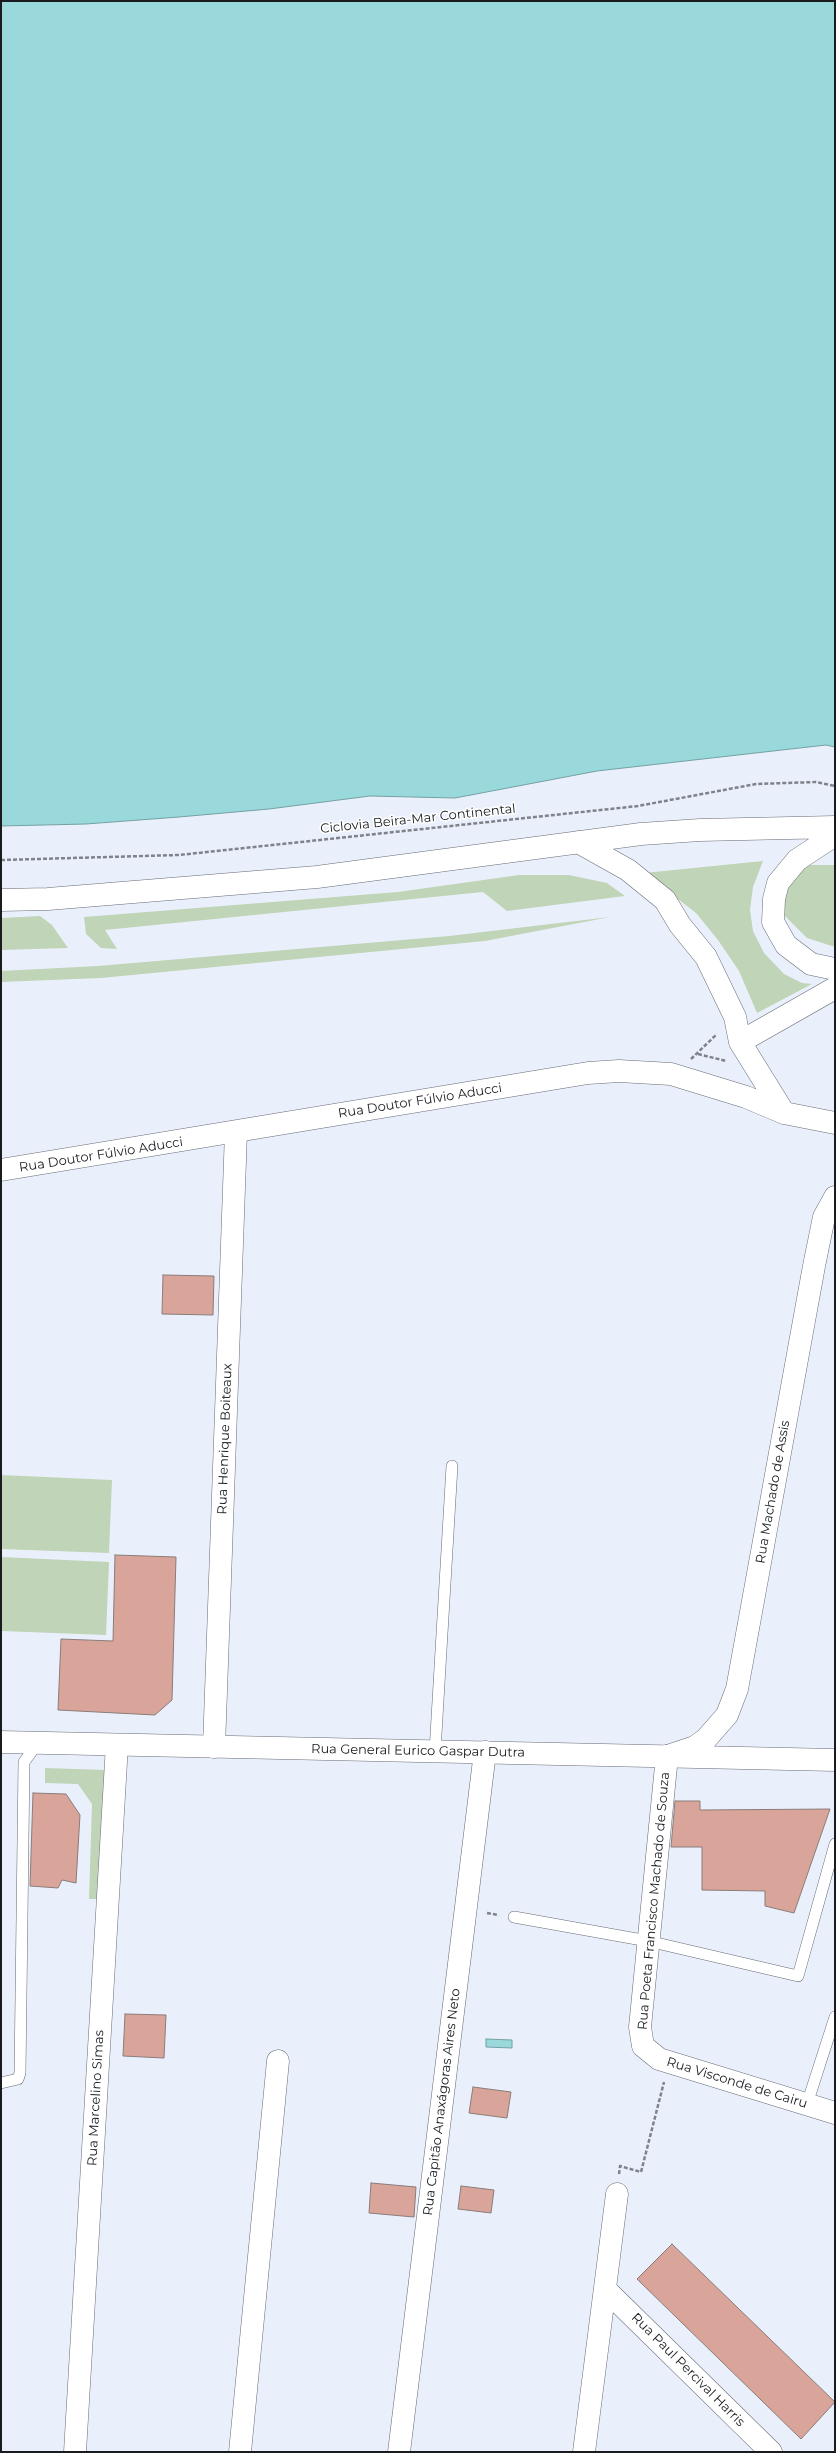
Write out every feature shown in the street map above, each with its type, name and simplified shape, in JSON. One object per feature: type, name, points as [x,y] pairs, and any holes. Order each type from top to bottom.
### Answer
[{"type":"street","points":[[1,900],[48,899],[317,877],[641,834],[700,830],[835,827]]},
{"type":"street","points":[[835,835],[797,860],[778,883],[774,899],[773,922],[786,945],[810,964],[835,969]]},
{"type":"street","points":[[578,842],[628,870],[665,900],[680,925],[706,957],[735,1017],[740,1042],[784,1113]]},
{"type":"street","points":[[740,1042],[835,988]]},
{"type":"street","name":"Rua Doutor Fúlvio Aducci","points":[[1,1170],[588,1073],[619,1071],[671,1074],[746,1097],[784,1113],[835,1123]]},
{"type":"street","name":"Rua Henrique Boiteaux","points":[[214,1747],[236,1132]]},
{"type":"street","name":"Rua Machado de Assis","points":[[667,1756],[695,1747],[706,1739],[727,1714],[738,1690],[814,1266],[824,1217],[835,1197]]},
{"type":"street","name":"Rua General Eurico Gaspar Dutra","points":[[1,1742],[835,1760]]},
{"type":"street","name":"Rua Marcelino Simas","points":[[75,2452],[117,1745]]},
{"type":"street","name":"Rua Capitão Anaxágoras Aires Neto","points":[[399,2452],[485,1752]]},
{"type":"street","name":"Rua Poeta Francisco Machado de Souza","points":[[643,2046],[640,2027],[667,1756]]},
{"type":"street","name":"Rua Visconde de Cairu","points":[[643,2046],[659,2059],[835,2113]]},
{"type":"street","points":[[240,2452],[278,2061]]},
{"type":"street","points":[[584,2452],[617,2194]]},
{"type":"street","name":"Rua Paul Percival Harris","points":[[605,2289],[771,2452]]},
{"type":"lane","points":[[435,1751],[452,1466]]},
{"type":"lane","points":[[1,2083],[18,2079],[20,2073],[24,1762],[38,1743]]},
{"type":"lane","points":[[514,1918],[648,1941],[798,1976],[835,1844]]},
{"type":"lane","points":[[807,2104],[835,2017]]},
{"type":"path","name":"Ciclovia Beira-Mar Continental","points":[[1,860],[179,855],[638,806],[756,784],[816,782],[835,786]]},
{"type":"path","points":[[671,1074],[697,1054],[717,1034]]},
{"type":"path","points":[[697,1054],[733,1063]]},
{"type":"path","points":[[466,1909],[514,1918]]},
{"type":"path","points":[[617,2194],[620,2166],[641,2172],[665,2077]]},
{"type":"shaded area","points":[[1,1],[835,1],[835,747],[826,745],[597,771],[455,798],[370,796],[269,809],[179,817],[86,824],[1,826]]},
{"type":"shaded area","points":[[763,861],[753,887],[750,910],[753,931],[764,953],[784,974],[802,983],[812,984],[757,1013],[739,971],[718,940],[696,913],[644,873]]},
{"type":"shaded area","points":[[802,865],[835,865],[835,947],[807,938],[781,912],[782,888]]},
{"type":"shaded area","points":[[519,875],[569,875],[607,883],[625,896],[507,911],[483,892],[105,930],[117,949],[101,948],[86,934],[84,917],[398,892]]},
{"type":"shaded area","points":[[40,916],[52,925],[68,948],[1,950],[1,918]]},
{"type":"shaded area","points":[[610,917],[485,941],[101,978],[1,982],[1,971],[98,966],[449,936]]},
{"type":"shaded area","points":[[1,1475],[112,1480],[109,1553],[1,1549]]},
{"type":"shaded area","points":[[1,1557],[109,1562],[106,1635],[1,1631]]},
{"type":"shaded area","points":[[45,1768],[107,1770],[103,1899],[89,1899],[92,1804],[78,1784],[45,1783]]},
{"type":"shaded area","points":[[486,2039],[512,2040],[512,2048],[486,2047]]},
{"type":"building","points":[[163,1275],[214,1276],[213,1315],[162,1314]]},
{"type":"building","points":[[115,1555],[176,1557],[172,1700],[155,1715],[58,1710],[61,1639],[113,1641]]},
{"type":"building","points":[[33,1793],[66,1794],[80,1815],[76,1883],[62,1880],[58,1888],[30,1886]]},
{"type":"building","points":[[675,1801],[700,1801],[700,1810],[830,1809],[794,1913],[765,1906],[765,1891],[702,1890],[702,1847],[671,1847]]},
{"type":"building","points":[[125,2014],[166,2015],[164,2058],[123,2056]]},
{"type":"building","points":[[473,2087],[511,2092],[507,2118],[469,2113]]},
{"type":"building","points":[[371,2183],[416,2187],[414,2217],[369,2213]]},
{"type":"building","points":[[461,2186],[494,2190],[491,2213],[458,2209]]},
{"type":"building","points":[[672,2244],[835,2402],[801,2439],[637,2279]]}]
